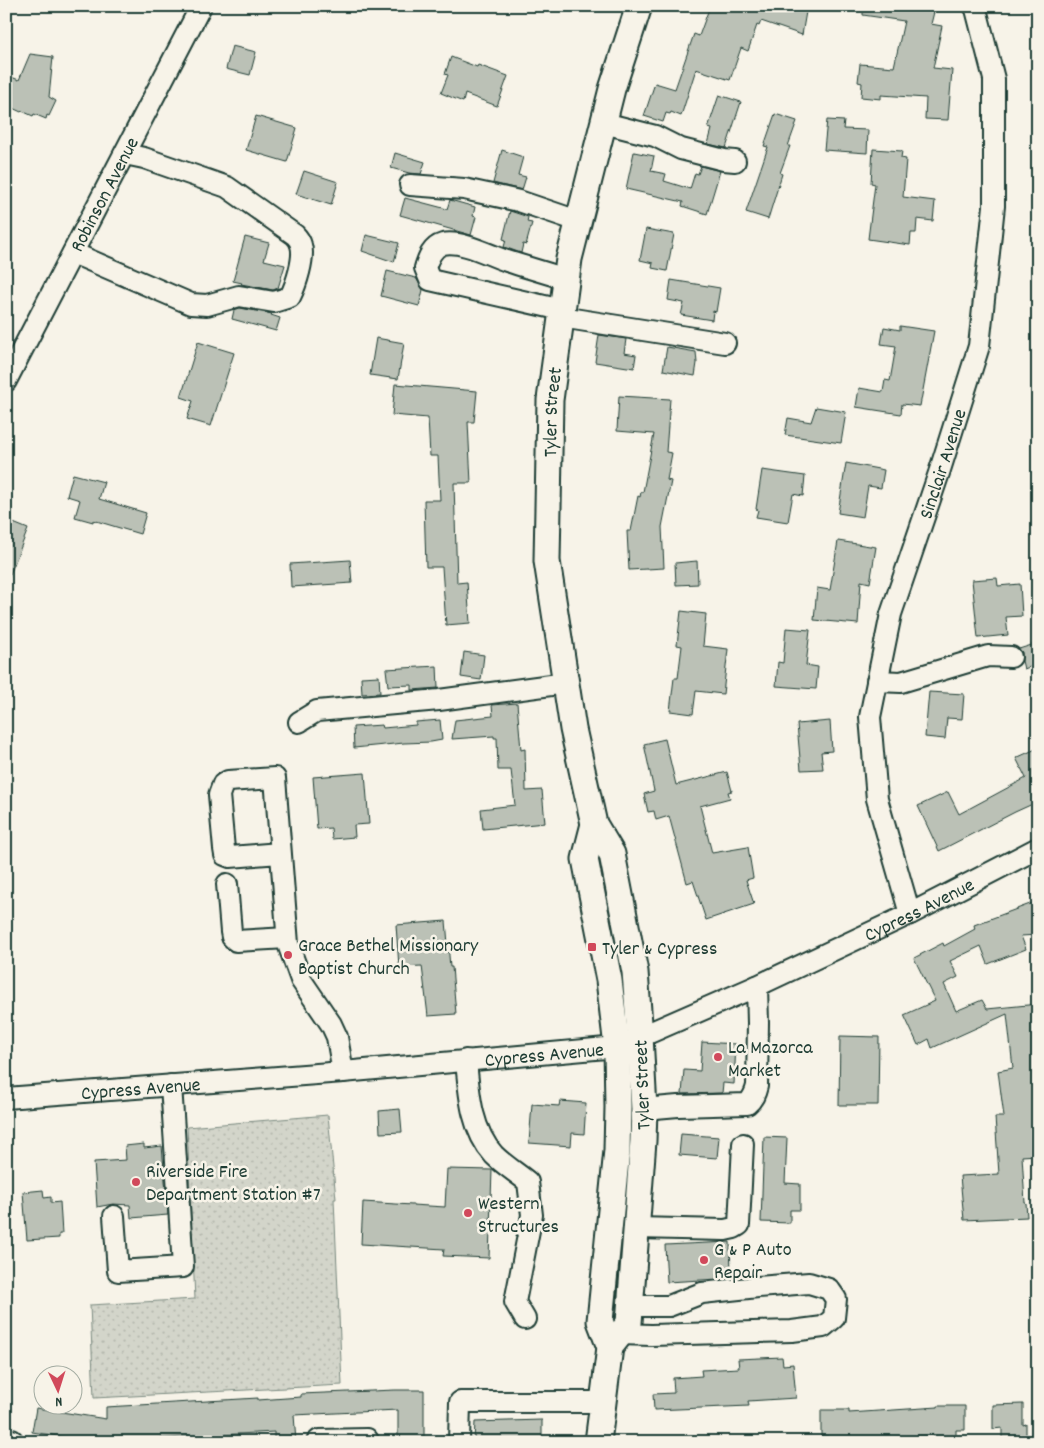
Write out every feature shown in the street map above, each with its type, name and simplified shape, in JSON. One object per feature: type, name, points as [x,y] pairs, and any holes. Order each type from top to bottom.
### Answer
[{"type":"main road","name":"Tyler Street","points":[[598,1442],[603,1402],[615,1341],[629,1323],[644,1109],[635,972],[612,854],[594,824],[572,729],[547,561],[550,400],[566,279],[578,221],[612,89],[639,6]]},
{"type":"main road","name":"Tyler Street","points":[[594,824],[586,859],[609,980],[617,1047],[617,1150],[600,1321],[615,1341]]},
{"type":"street","name":"Robinson Avenue","points":[[6,381],[201,6]]},
{"type":"street","name":"Sinclair Avenue","points":[[910,914],[877,799],[870,717],[891,614],[939,473],[979,346],[994,206],[994,79],[974,6]]},
{"type":"street","points":[[604,123],[655,136],[681,149],[735,161]]},
{"type":"street","points":[[73,253],[191,304],[207,306],[239,296],[274,302],[290,297],[294,289],[303,253],[301,243],[295,235],[228,187],[144,158],[125,154]]},
{"type":"street","points":[[410,185],[464,189],[519,200],[578,221]]},
{"type":"street","points":[[566,279],[506,260],[471,246],[444,244],[434,248],[425,268],[430,280],[561,314],[724,343]]},
{"type":"street","points":[[877,681],[901,682],[988,656],[1011,657]]},
{"type":"street","points":[[299,722],[317,712],[439,700],[566,683]]},
{"type":"street","points":[[280,853],[230,857],[226,855],[220,804],[220,789],[223,784],[228,781],[275,778],[288,938],[301,980],[331,1024],[337,1037],[343,1072]]},
{"type":"street","name":"Cypress Avenue","points":[[6,1098],[343,1072],[617,1047],[757,986],[910,914],[1038,848]]},
{"type":"street","points":[[228,884],[231,932],[232,937],[236,941],[288,938]]},
{"type":"street","points":[[644,1109],[747,1104],[751,1100],[755,1095],[757,1086],[757,986]]},
{"type":"street","points":[[466,1060],[470,1105],[480,1133],[494,1155],[528,1182],[532,1215],[515,1302],[525,1319]]},
{"type":"street","points":[[114,1216],[118,1271],[183,1266],[170,1085]]},
{"type":"street","points":[[636,1228],[725,1230],[734,1228],[739,1224],[743,1144]]},
{"type":"street","points":[[615,1341],[651,1335],[792,1331],[823,1328],[834,1318],[836,1299],[829,1289],[809,1283],[702,1293],[669,1306],[630,1306]]},
{"type":"street","points":[[460,1442],[460,1402],[603,1402]]},
{"type":"street","points":[[317,1442],[319,1440],[357,1439],[366,1439],[368,1442]]},
{"type":"shaded area","points":[[328,1115],[336,1199],[334,1199],[342,1385],[94,1398],[90,1305],[195,1299],[187,1127]]},
{"type":"building","points":[[710,6],[807,6],[802,35],[761,21],[759,26],[757,25],[748,51],[741,48],[730,80],[696,69],[681,116],[671,112],[670,114],[666,113],[663,122],[644,116],[655,83],[675,89],[694,34],[699,36]]},
{"type":"building","points":[[863,6],[927,6],[926,10],[934,12],[931,24],[942,26],[933,68],[952,70],[948,120],[925,119],[926,98],[881,95],[881,99],[861,97],[862,83],[858,82],[860,64],[894,67],[904,21],[863,15]]},
{"type":"building","points":[[232,46],[256,52],[250,75],[226,69]]},
{"type":"building","points":[[30,54],[53,57],[49,97],[56,101],[46,119],[34,114],[33,116],[21,112],[6,105],[6,75],[19,80]]},
{"type":"building","points":[[451,57],[508,76],[497,106],[465,94],[463,102],[441,93],[448,75],[445,74]]},
{"type":"building","points":[[719,95],[741,102],[726,148],[708,144],[712,129],[708,128]]},
{"type":"building","points":[[775,114],[797,121],[780,173],[782,174],[768,219],[746,212],[768,147],[764,146]]},
{"type":"building","points":[[256,116],[297,128],[287,162],[246,150]]},
{"type":"building","points":[[827,120],[844,121],[843,129],[868,130],[867,153],[824,150]]},
{"type":"building","points":[[873,149],[902,151],[901,158],[906,159],[903,197],[935,201],[933,221],[917,219],[916,233],[911,233],[910,245],[868,239],[875,184],[871,183]]},
{"type":"building","points":[[502,150],[523,157],[518,175],[526,177],[522,190],[493,183]]},
{"type":"building","points":[[634,152],[654,156],[651,171],[666,174],[664,181],[690,189],[695,173],[698,174],[701,166],[720,171],[707,214],[682,206],[683,202],[626,189]]},
{"type":"building","points":[[395,153],[425,162],[421,174],[391,168]]},
{"type":"building","points":[[304,171],[338,182],[331,205],[296,194]]},
{"type":"building","points":[[405,198],[447,209],[450,200],[475,207],[473,216],[476,217],[471,235],[400,215]]},
{"type":"building","points":[[510,211],[528,217],[527,222],[532,223],[526,245],[523,244],[521,253],[504,247],[506,240],[503,239]]},
{"type":"building","points":[[646,229],[674,234],[667,271],[652,268],[653,263],[640,260]]},
{"type":"building","points":[[366,235],[399,243],[394,262],[362,251]]},
{"type":"building","points":[[245,237],[269,243],[264,260],[285,265],[278,288],[273,290],[233,281]]},
{"type":"building","points":[[387,271],[416,278],[423,290],[419,306],[381,296]]},
{"type":"building","points":[[671,280],[720,288],[716,312],[713,311],[712,320],[681,315],[684,303],[668,300]]},
{"type":"building","points":[[240,308],[272,314],[280,318],[276,331],[232,319],[234,310]]},
{"type":"building","points":[[900,326],[934,331],[920,406],[902,404],[901,414],[856,407],[859,388],[883,392],[885,380],[890,381],[896,346],[881,344],[884,327],[900,330]]},
{"type":"building","points":[[599,335],[626,339],[624,353],[636,355],[634,368],[595,362]]},
{"type":"building","points":[[376,338],[404,343],[398,379],[370,375]]},
{"type":"building","points":[[198,342],[234,353],[211,426],[187,419],[193,401],[181,397]]},
{"type":"building","points":[[667,347],[696,352],[695,376],[663,370]]},
{"type":"building","points":[[395,384],[477,391],[474,422],[468,422],[471,483],[454,483],[457,583],[467,582],[470,623],[446,625],[442,567],[426,567],[424,500],[440,500],[438,456],[430,456],[428,418],[392,415]]},
{"type":"building","points":[[619,396],[670,399],[666,452],[672,453],[667,480],[671,481],[662,527],[664,568],[629,570],[627,531],[631,531],[638,496],[640,497],[641,492],[643,492],[654,434],[617,431]]},
{"type":"building","points":[[816,407],[846,412],[841,443],[785,435],[788,418],[811,422]]},
{"type":"building","points":[[846,463],[884,470],[881,488],[868,486],[863,517],[838,513]]},
{"type":"building","points":[[762,470],[805,476],[803,496],[793,494],[788,522],[756,517]]},
{"type":"building","points":[[73,474],[104,482],[99,499],[146,513],[140,534],[93,520],[93,522],[75,517],[80,500],[67,496]]},
{"type":"building","points":[[6,520],[28,529],[7,582],[6,582]]},
{"type":"building","points":[[838,541],[876,547],[870,583],[861,581],[858,624],[814,620],[817,588],[830,590]]},
{"type":"building","points":[[350,560],[352,583],[291,587],[290,564]]},
{"type":"building","points":[[697,561],[698,584],[676,585],[675,563]]},
{"type":"building","points":[[997,578],[998,586],[1020,584],[1022,616],[1006,617],[1008,635],[978,638],[972,580]]},
{"type":"building","points":[[681,611],[706,614],[703,646],[728,649],[723,694],[696,691],[693,714],[670,711],[674,678],[678,678],[682,646],[677,645]]},
{"type":"building","points":[[786,628],[810,630],[806,665],[818,667],[816,689],[776,686],[778,662],[783,663]]},
{"type":"building","points":[[1038,643],[1038,664],[1024,669],[1022,652],[1019,649]]},
{"type":"building","points":[[464,652],[484,655],[481,680],[461,677]]},
{"type":"building","points":[[437,666],[438,688],[412,690],[412,685],[388,686],[386,669]]},
{"type":"building","points":[[379,676],[380,693],[362,694],[361,677]]},
{"type":"building","points":[[929,692],[964,694],[962,719],[947,718],[945,739],[925,737]]},
{"type":"building","points":[[517,703],[521,750],[525,749],[526,791],[542,790],[545,823],[483,829],[481,809],[515,805],[511,770],[498,770],[497,738],[494,738],[494,736],[452,739],[455,720],[493,716],[492,705]]},
{"type":"building","points":[[440,720],[442,740],[354,748],[353,727],[382,725],[383,728],[416,725],[416,722]]},
{"type":"building","points":[[830,721],[832,751],[821,752],[823,769],[801,770],[797,724]]},
{"type":"building","points":[[665,739],[676,785],[727,772],[732,791],[728,792],[730,798],[700,806],[712,853],[748,847],[753,878],[746,880],[754,904],[706,920],[693,881],[687,883],[669,816],[656,820],[654,811],[648,812],[644,794],[654,791],[644,744]]},
{"type":"building","points":[[1038,748],[1038,805],[1037,802],[1015,812],[939,851],[918,806],[948,792],[959,814],[1026,778],[1016,758]]},
{"type":"building","points":[[365,773],[369,824],[354,825],[355,837],[332,839],[331,828],[317,829],[313,777]]},
{"type":"building","points":[[1038,901],[1038,935],[1021,936],[1026,949],[988,964],[981,946],[950,961],[958,977],[944,984],[956,1011],[982,1000],[987,1009],[1038,1004],[1038,1103],[1033,1103],[1037,1155],[1022,1156],[1027,1217],[964,1220],[960,1176],[999,1174],[995,1117],[1004,1117],[998,1071],[1013,1068],[1007,1014],[932,1048],[929,1039],[918,1045],[904,1015],[935,1001],[914,958],[943,943],[944,946],[975,929],[974,925]]},
{"type":"building","points":[[446,921],[456,1014],[428,1016],[422,966],[399,967],[396,925]]},
{"type":"building","points":[[840,1036],[879,1037],[878,1105],[839,1105]]},
{"type":"building","name":"La Mazorca Market","points":[[702,1042],[736,1044],[734,1084],[723,1083],[722,1093],[682,1094],[684,1070],[700,1071]]},
{"type":"building","points":[[560,1101],[586,1103],[584,1134],[572,1133],[571,1146],[529,1143],[532,1104],[559,1106]]},
{"type":"building","points":[[400,1109],[402,1132],[380,1133],[379,1111]]},
{"type":"building","points":[[681,1134],[719,1137],[717,1158],[679,1155]]},
{"type":"building","points":[[764,1137],[787,1138],[785,1183],[800,1184],[800,1210],[790,1210],[790,1223],[761,1222]]},
{"type":"building","points":[[144,1144],[144,1148],[162,1146],[168,1215],[131,1218],[130,1205],[113,1204],[97,1207],[94,1162],[126,1160],[125,1146]]},
{"type":"building","points":[[447,1169],[492,1170],[489,1258],[443,1256],[444,1249],[361,1244],[363,1202],[445,1207]]},
{"type":"building","points":[[43,1190],[44,1198],[51,1197],[51,1203],[60,1202],[62,1234],[59,1234],[59,1238],[27,1240],[23,1192]]},
{"type":"building","points":[[730,1242],[731,1273],[718,1274],[718,1279],[667,1282],[665,1245]]},
{"type":"building","points":[[782,1357],[783,1365],[793,1364],[796,1398],[748,1401],[749,1406],[654,1410],[653,1394],[674,1393],[673,1378],[702,1376],[701,1370],[739,1368],[738,1359]]},
{"type":"building","points":[[424,1390],[424,1442],[398,1442],[398,1410],[294,1415],[296,1442],[274,1442],[274,1432],[96,1442],[32,1432],[35,1416],[82,1415],[106,1419],[106,1407],[258,1398],[258,1400],[301,1397],[301,1394]]},
{"type":"building","points":[[1023,1404],[1023,1425],[1026,1424],[1026,1440],[1002,1440],[1002,1428],[993,1429],[993,1405]]},
{"type":"building","points":[[938,1406],[965,1406],[965,1430],[956,1430],[956,1439],[934,1438],[934,1435],[895,1437],[895,1440],[828,1442],[828,1436],[821,1436],[821,1410],[849,1410],[849,1413]]},
{"type":"building","points":[[542,1420],[542,1442],[474,1442],[475,1422]]},
{"type":"place","name":"Tyler & Cypress","points":[[592,947]]},
{"type":"place","name":"Grace Bethel Missionary Baptist Church","points":[[288,955]]},
{"type":"place","name":"La Mazorca Market","points":[[718,1057]]},
{"type":"place","name":"Riverside Fire Department Station #7","points":[[136,1182]]},
{"type":"place","name":"Western Structures","points":[[468,1213]]},
{"type":"place","name":"G & P Auto Repair","points":[[704,1260]]}]
